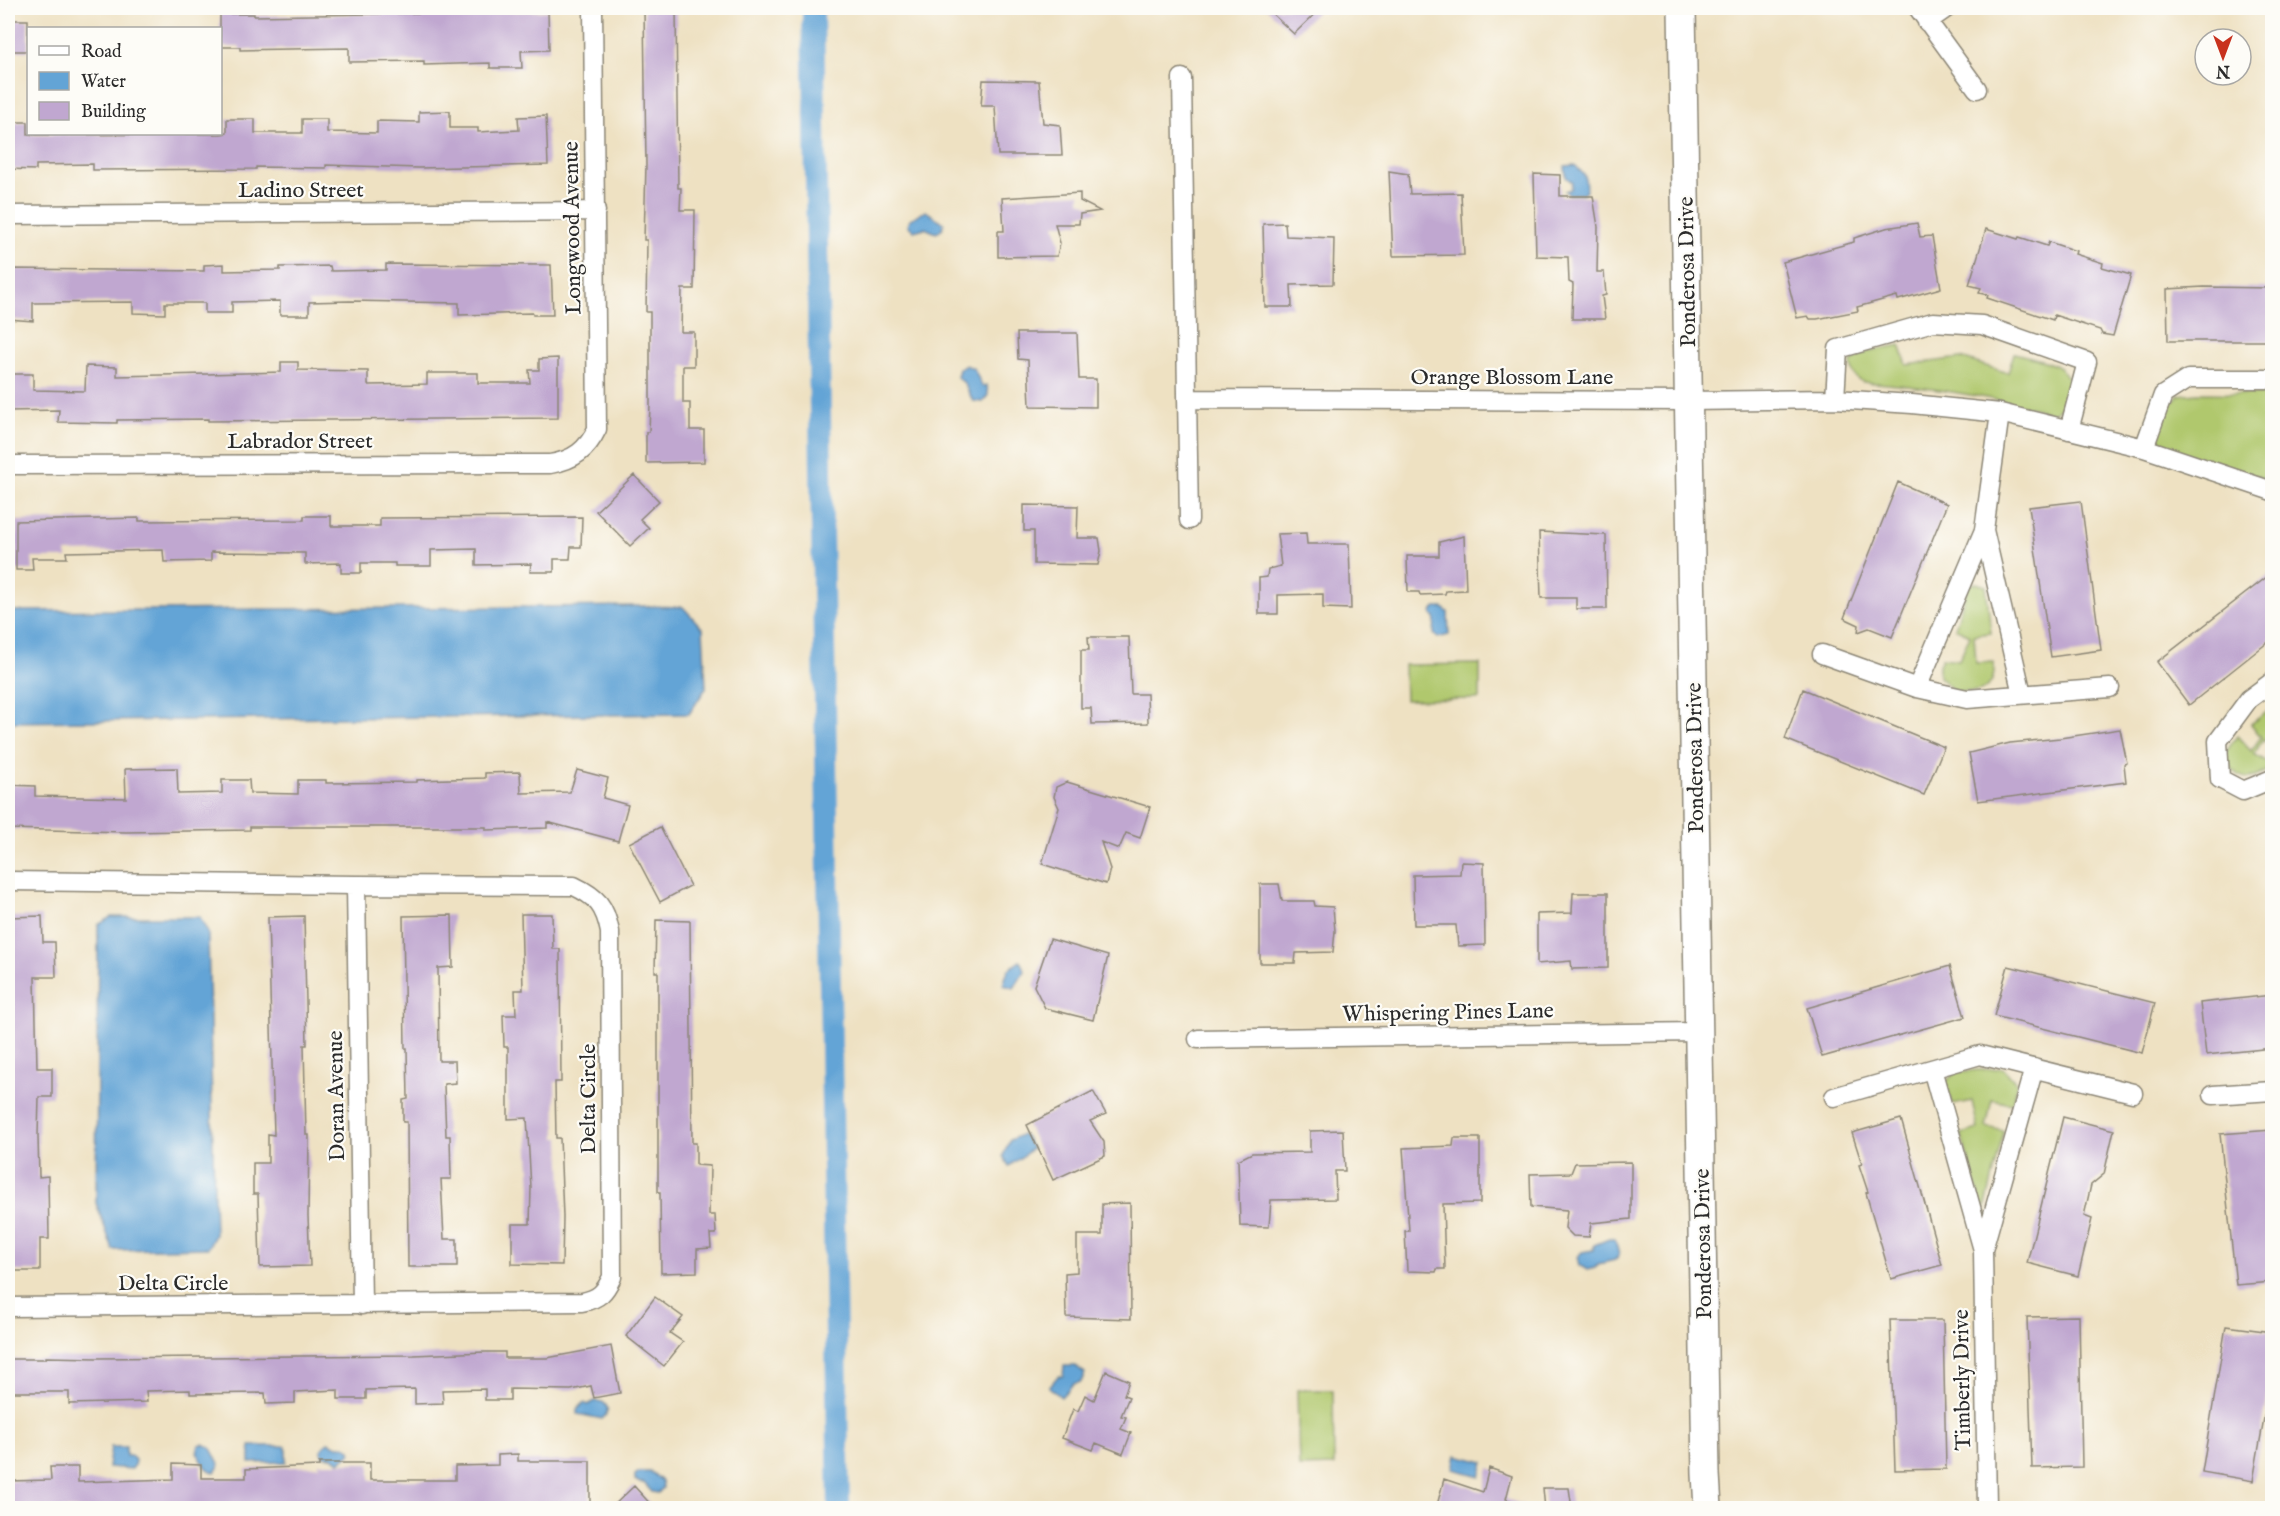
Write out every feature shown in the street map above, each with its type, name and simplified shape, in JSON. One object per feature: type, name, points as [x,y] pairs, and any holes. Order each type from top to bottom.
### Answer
[{"type":"street","name":"Longwood Avenue","points":[[587,446],[597,429],[592,8]]},
{"type":"street","name":"Ponderosa Drive","points":[[1682,8],[1708,1509]]},
{"type":"street","points":[[1947,8],[1923,15],[1977,89]]},
{"type":"street","points":[[1182,78],[1189,520]]},
{"type":"street","name":"Ladino Street","points":[[8,214],[596,211]]},
{"type":"street","points":[[1835,399],[1838,350],[1933,322],[1982,326],[2087,362],[2069,430]]},
{"type":"street","points":[[2144,448],[2163,395],[2188,379],[2272,379]]},
{"type":"street","name":"Orange Blossom Lane","points":[[1187,399],[1688,401],[1835,399],[2000,413],[2144,448],[2272,491]]},
{"type":"street","points":[[1917,688],[1984,530],[2000,413]]},
{"type":"street","name":"Labrador Street","points":[[8,465],[550,464],[566,461],[579,454],[587,446]]},
{"type":"street","points":[[1984,530],[2022,694]]},
{"type":"street","points":[[1822,654],[1917,688],[1967,699],[2109,688]]},
{"type":"street","points":[[2272,682],[2249,699],[2218,741],[2220,779],[2243,791],[2272,779]]},
{"type":"street","name":"Delta Circle","points":[[8,880],[574,886],[589,893],[607,916],[610,932],[612,1276],[606,1291],[595,1300],[582,1302],[8,1307]]},
{"type":"street","name":"Doran Avenue","points":[[356,885],[362,1305]]},
{"type":"street","name":"Whispering Pines Lane","points":[[1198,1040],[1698,1032]]},
{"type":"street","points":[[1834,1097],[1980,1055],[2133,1093]]},
{"type":"street","name":"Timberly Drive","points":[[1983,1250],[2034,1068]]},
{"type":"street","name":"Timberly Drive","points":[[1932,1069],[1983,1250],[1988,1509]]},
{"type":"street","points":[[2213,1095],[2272,1090]]},
{"type":"green space","points":[[1900,345],[1907,365],[1961,358],[2008,373],[2014,353],[2051,363],[2065,373],[2069,381],[2067,398],[2062,406],[2053,413],[1959,393],[1863,382],[1854,374],[1851,362],[1869,351]]},
{"type":"green space","points":[[2264,394],[2264,415],[2272,415],[2272,481],[2166,449],[2159,436],[2160,425],[2165,414],[2178,395]]},
{"type":"green space","points":[[1976,583],[1986,586],[1991,633],[1974,635],[1976,663],[1994,662],[1994,672],[1992,680],[1983,689],[1970,692],[1954,691],[1939,677],[1939,665],[1942,658],[1959,660],[1970,635],[1955,628],[1968,585]]},
{"type":"green space","points":[[1480,664],[1480,699],[1405,700],[1404,665]]},
{"type":"green space","points":[[2272,708],[2272,745],[2263,740],[2254,754],[2272,765],[2261,775],[2243,777],[2232,770],[2223,756],[2237,736],[2251,751],[2261,737],[2251,724]]},
{"type":"green space","points":[[2003,1068],[2017,1084],[2012,1104],[1992,1100],[1986,1127],[2004,1131],[1984,1213],[1961,1134],[1978,1129],[1972,1101],[1953,1105],[1946,1083],[1955,1072]]},
{"type":"green space","points":[[1297,1390],[1333,1390],[1334,1466],[1299,1467]]},
{"type":"water","points":[[1575,165],[1585,176],[1586,190],[1582,194],[1569,194],[1565,191],[1571,189],[1572,182],[1566,177],[1565,166]]},
{"type":"water","points":[[926,211],[944,223],[942,229],[936,233],[925,228],[914,231],[908,225],[910,219]]},
{"type":"water","points":[[966,365],[974,369],[982,386],[987,385],[988,395],[983,402],[973,401],[964,383],[957,377],[959,369]]},
{"type":"water","points":[[683,607],[703,629],[706,688],[689,714],[8,722],[8,611]]},
{"type":"water","points":[[1436,608],[1443,608],[1448,612],[1449,635],[1438,638],[1434,634],[1435,617],[1432,614]]},
{"type":"water","points":[[111,917],[200,917],[208,933],[215,1235],[208,1248],[113,1250],[96,1203],[98,925]]},
{"type":"water","points":[[1020,961],[1025,971],[1014,988],[1003,985],[1008,970]]},
{"type":"water","points":[[1021,1135],[1025,1136],[1032,1149],[1009,1166],[1003,1156],[1010,1140]]},
{"type":"water","points":[[1615,1239],[1619,1255],[1615,1260],[1598,1264],[1595,1268],[1587,1270],[1579,1265],[1577,1257],[1582,1252],[1593,1250],[1594,1245]]},
{"type":"water","points":[[1064,1366],[1075,1366],[1085,1373],[1081,1382],[1073,1384],[1061,1397],[1049,1387],[1058,1376],[1063,1376]]},
{"type":"water","points":[[595,1401],[603,1402],[607,1407],[607,1413],[602,1419],[577,1414],[577,1410],[584,1403],[588,1405]]},
{"type":"water","points":[[328,1442],[346,1446],[351,1453],[340,1462],[332,1457],[323,1456],[321,1450]]},
{"type":"water","points":[[199,1445],[210,1447],[220,1465],[215,1472],[206,1467],[197,1453]]},
{"type":"water","points":[[250,1446],[286,1446],[286,1462],[250,1463]]},
{"type":"water","points":[[111,1447],[126,1447],[126,1456],[131,1456],[135,1460],[132,1469],[108,1467]]},
{"type":"water","points":[[1456,1455],[1484,1462],[1480,1476],[1453,1469]]},
{"type":"water","points":[[639,1472],[651,1472],[662,1481],[663,1488],[658,1493],[652,1492],[644,1483],[635,1480],[635,1475]]},
{"type":"building","points":[[644,8],[676,8],[680,210],[695,210],[694,289],[682,289],[681,332],[694,332],[694,366],[683,366],[683,403],[690,403],[690,430],[704,430],[704,462],[646,463],[646,432],[649,432],[650,404],[650,312],[646,312],[647,240],[644,240],[646,165]]},
{"type":"building","points":[[1266,8],[1321,8],[1294,34]]},
{"type":"building","points":[[548,11],[549,50],[521,51],[522,68],[490,68],[490,63],[424,65],[424,61],[349,62],[349,48],[240,50],[240,47],[222,47],[220,14],[254,14],[254,16]]},
{"type":"building","points":[[8,20],[28,20],[27,51],[8,51]]},
{"type":"building","points":[[983,80],[1039,81],[1043,123],[1060,125],[1062,155],[998,155],[995,106],[981,106]]},
{"type":"building","points":[[450,111],[450,128],[478,128],[478,132],[519,130],[518,117],[546,116],[548,165],[419,168],[326,165],[326,168],[93,170],[93,164],[36,165],[36,170],[8,169],[8,122],[27,122],[27,135],[222,135],[227,133],[227,119],[255,119],[255,133],[302,133],[302,119],[327,119],[327,132],[377,133],[377,121],[419,122],[419,112]]},
{"type":"building","points":[[1389,171],[1408,174],[1410,194],[1461,193],[1464,255],[1393,256]]},
{"type":"building","points":[[1534,174],[1560,175],[1560,196],[1593,196],[1598,227],[1597,272],[1604,272],[1606,295],[1602,296],[1605,319],[1572,319],[1573,284],[1569,282],[1568,257],[1536,256]]},
{"type":"building","points":[[1080,193],[1080,201],[1100,211],[1080,214],[1079,224],[1055,224],[1060,243],[1057,256],[998,257],[998,231],[1004,231],[1002,198]]},
{"type":"building","points":[[1285,223],[1286,236],[1334,238],[1333,284],[1291,285],[1292,307],[1265,307],[1263,224]]},
{"type":"building","points":[[1917,223],[1920,237],[1932,236],[1941,288],[1898,300],[1897,296],[1857,307],[1858,311],[1817,319],[1810,319],[1808,316],[1797,318],[1783,262],[1854,242],[1854,238],[1886,228]]},
{"type":"building","points":[[1986,229],[2047,246],[2049,242],[2103,263],[2102,267],[2131,275],[2113,336],[2102,334],[2100,330],[2054,315],[2053,320],[1987,298],[1988,295],[1979,293],[1981,288],[1969,285]]},
{"type":"building","points":[[224,264],[224,271],[330,266],[331,271],[386,270],[386,264],[551,265],[553,315],[533,315],[533,313],[459,315],[459,303],[350,301],[309,302],[309,315],[280,315],[280,301],[232,302],[232,313],[205,313],[205,303],[165,303],[165,314],[133,313],[133,302],[33,303],[33,321],[8,319],[8,269],[204,271],[204,265]]},
{"type":"building","points":[[2272,288],[2272,341],[2168,341],[2167,289]]},
{"type":"building","points":[[1017,333],[1077,333],[1079,379],[1096,379],[1096,407],[1030,406],[1028,360],[1018,359]]},
{"type":"building","points":[[558,358],[558,418],[117,420],[117,423],[58,422],[59,410],[8,411],[8,374],[33,374],[33,390],[85,391],[86,366],[117,367],[117,376],[281,372],[281,362],[298,362],[298,370],[368,371],[368,385],[427,384],[427,373],[478,373],[478,383],[530,383],[529,370],[539,370],[539,359]]},
{"type":"building","points":[[634,475],[659,501],[640,519],[649,528],[630,546],[596,511]]},
{"type":"building","points":[[1898,482],[1947,504],[1892,637],[1869,628],[1858,632],[1859,625],[1844,618]]},
{"type":"building","points":[[2081,501],[2101,650],[2051,657],[2029,507]]},
{"type":"building","points":[[1024,505],[1078,506],[1077,538],[1099,538],[1101,551],[1098,565],[1034,564],[1034,531],[1024,531]]},
{"type":"building","points":[[304,516],[331,516],[331,526],[380,526],[380,518],[582,517],[581,547],[571,547],[570,559],[554,559],[554,572],[530,572],[531,564],[476,565],[476,549],[431,550],[431,566],[361,563],[361,573],[341,573],[341,563],[305,564],[305,553],[211,552],[211,561],[164,562],[163,550],[66,552],[67,558],[32,558],[33,570],[16,570],[16,521],[139,518],[139,521],[304,520]]},
{"type":"building","points":[[1539,532],[1606,535],[1607,609],[1576,609],[1576,598],[1541,598]]},
{"type":"building","points":[[1306,533],[1307,544],[1349,544],[1351,609],[1323,608],[1323,594],[1278,595],[1278,614],[1259,614],[1259,578],[1267,577],[1268,569],[1281,566],[1277,534]]},
{"type":"building","points":[[1464,536],[1466,590],[1420,595],[1419,592],[1408,592],[1407,556],[1439,556],[1439,542]]},
{"type":"building","points":[[2272,573],[2272,639],[2189,705],[2157,662]]},
{"type":"building","points":[[1088,637],[1129,637],[1131,694],[1147,694],[1148,723],[1092,724],[1091,708],[1081,708],[1081,650],[1089,650]]},
{"type":"building","points":[[1803,689],[1944,747],[1924,795],[1785,739]]},
{"type":"building","points":[[2120,729],[2127,763],[2124,764],[2126,782],[1978,801],[1969,753],[2010,743]]},
{"type":"building","points":[[177,768],[178,794],[222,793],[222,780],[249,780],[250,793],[298,794],[298,780],[326,780],[326,783],[417,782],[417,780],[485,778],[485,773],[520,772],[521,793],[570,792],[577,770],[608,778],[603,798],[628,805],[618,841],[547,822],[547,828],[486,830],[486,827],[250,827],[250,830],[126,832],[8,829],[8,785],[35,786],[35,796],[126,798],[125,769]]},
{"type":"building","points":[[1067,782],[1150,807],[1140,838],[1126,833],[1119,849],[1101,842],[1110,869],[1106,884],[1042,864],[1059,808],[1054,797],[1056,787]]},
{"type":"building","points":[[660,827],[690,886],[660,902],[629,843]]},
{"type":"building","points":[[1461,862],[1484,863],[1485,945],[1458,946],[1456,925],[1414,925],[1413,875],[1460,874]]},
{"type":"building","points":[[1260,884],[1279,884],[1282,901],[1314,901],[1315,906],[1333,907],[1335,931],[1333,952],[1296,953],[1295,963],[1260,963]]},
{"type":"building","points":[[1573,893],[1608,893],[1608,968],[1572,969],[1571,961],[1537,964],[1537,914],[1572,913]]},
{"type":"building","points":[[521,914],[552,914],[553,949],[560,949],[561,1082],[555,1082],[556,1138],[560,1138],[562,1265],[512,1264],[512,1224],[530,1224],[531,1188],[527,1118],[508,1119],[508,1047],[504,1047],[503,1015],[516,1015],[515,990],[523,990]]},
{"type":"building","points":[[452,915],[453,967],[438,968],[439,1061],[455,1061],[456,1083],[444,1084],[446,1136],[450,1136],[451,1179],[441,1179],[444,1239],[457,1239],[457,1267],[408,1267],[407,1122],[403,1122],[403,1100],[408,1099],[403,916]]},
{"type":"building","points":[[42,916],[43,942],[55,942],[56,977],[35,977],[37,1068],[52,1068],[52,1097],[39,1097],[38,1136],[39,1177],[48,1176],[49,1239],[40,1239],[40,1271],[8,1271],[8,917]]},
{"type":"building","points":[[304,916],[307,1045],[304,1045],[306,1135],[309,1135],[310,1266],[260,1267],[258,1194],[253,1194],[253,1163],[268,1163],[268,1134],[274,1135],[268,917]]},
{"type":"building","points":[[656,920],[690,921],[692,1143],[696,1143],[696,1165],[710,1166],[709,1215],[715,1215],[716,1234],[710,1234],[711,1248],[697,1249],[697,1272],[661,1273],[660,1192],[658,1192]]},
{"type":"building","points":[[1050,939],[1108,956],[1093,1020],[1045,1008],[1034,986]]},
{"type":"building","points":[[1950,966],[1965,1017],[1822,1057],[1807,1008]]},
{"type":"building","points":[[2008,966],[2155,1003],[2142,1053],[1994,1016]]},
{"type":"building","points":[[2272,995],[2272,1048],[2206,1055],[2200,1003]]},
{"type":"building","points":[[1093,1091],[1106,1114],[1090,1121],[1104,1142],[1105,1156],[1053,1180],[1027,1125]]},
{"type":"building","points":[[2063,1117],[2114,1130],[2104,1174],[2091,1185],[2084,1216],[2092,1219],[2078,1276],[2027,1263]]},
{"type":"building","points":[[1901,1119],[1942,1265],[1891,1279],[1866,1193],[1868,1192],[1859,1165],[1862,1164],[1852,1133]]},
{"type":"building","points":[[1343,1130],[1345,1171],[1335,1171],[1336,1199],[1271,1200],[1269,1227],[1240,1226],[1238,1160],[1252,1153],[1310,1152],[1310,1131]]},
{"type":"building","points":[[2272,1130],[2272,1282],[2236,1285],[2220,1134]]},
{"type":"building","points":[[1454,1138],[1480,1138],[1480,1203],[1443,1204],[1445,1269],[1437,1269],[1436,1272],[1407,1271],[1405,1231],[1409,1231],[1403,1148],[1453,1146]]},
{"type":"building","points":[[1631,1162],[1631,1219],[1591,1223],[1589,1237],[1573,1236],[1565,1228],[1567,1210],[1531,1207],[1530,1174],[1571,1173],[1575,1163]]},
{"type":"building","points":[[1130,1203],[1131,1319],[1066,1317],[1065,1273],[1077,1272],[1077,1235],[1102,1235],[1102,1204]]},
{"type":"building","points":[[655,1297],[683,1317],[670,1333],[683,1342],[664,1366],[626,1336]]},
{"type":"building","points":[[2079,1316],[2082,1467],[2032,1468],[2027,1317]]},
{"type":"building","points":[[1890,1320],[1943,1320],[1946,1469],[1895,1470]]},
{"type":"building","points":[[2226,1326],[2272,1332],[2272,1372],[2253,1481],[2202,1472]]},
{"type":"building","points":[[611,1346],[620,1393],[594,1398],[591,1386],[571,1390],[510,1389],[510,1400],[485,1400],[485,1389],[442,1390],[443,1403],[415,1404],[415,1389],[366,1390],[366,1399],[338,1399],[338,1390],[295,1392],[295,1403],[266,1404],[265,1393],[190,1394],[190,1390],[146,1391],[147,1402],[69,1404],[69,1392],[8,1392],[8,1359],[414,1355],[485,1352],[505,1352],[505,1358],[547,1358]]},
{"type":"building","points":[[1106,1371],[1129,1381],[1124,1395],[1129,1397],[1121,1416],[1126,1417],[1121,1429],[1131,1433],[1123,1454],[1096,1443],[1093,1450],[1062,1438],[1073,1409],[1078,1411],[1085,1395],[1094,1400]]},
{"type":"building","points":[[518,1454],[518,1461],[590,1461],[590,1509],[8,1509],[8,1481],[51,1480],[50,1467],[78,1467],[78,1482],[173,1479],[173,1464],[201,1465],[201,1478],[246,1478],[246,1469],[319,1466],[319,1463],[370,1463],[370,1480],[455,1480],[455,1466],[498,1465],[498,1455]]},
{"type":"building","points":[[1489,1468],[1512,1476],[1506,1499],[1524,1505],[1524,1509],[1436,1509],[1444,1479],[1483,1492]]},
{"type":"building","points":[[634,1486],[655,1509],[610,1509]]},
{"type":"building","points":[[1543,1488],[1569,1488],[1572,1509],[1545,1509]]},
{"type":"waterway","points":[[813,8],[839,1508]]}]
